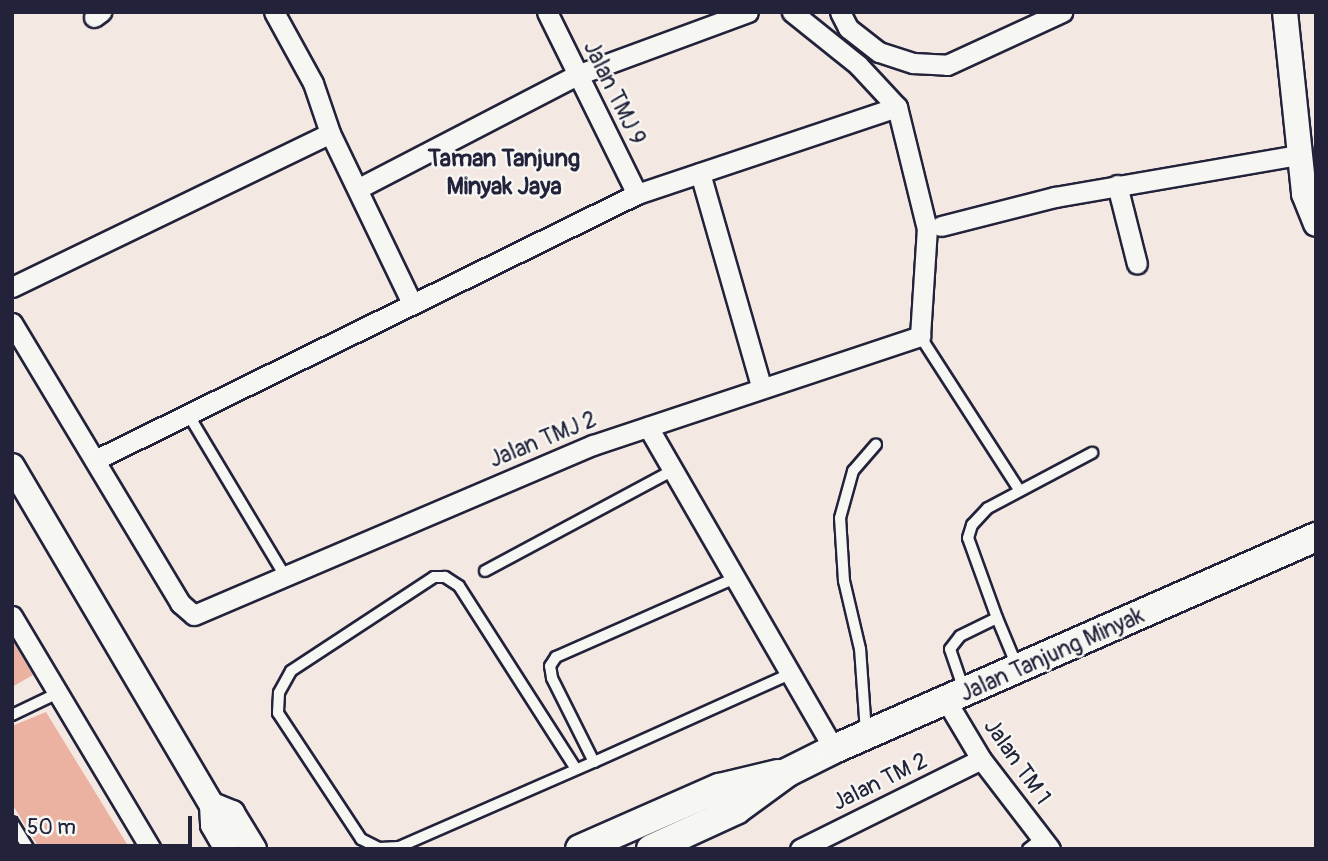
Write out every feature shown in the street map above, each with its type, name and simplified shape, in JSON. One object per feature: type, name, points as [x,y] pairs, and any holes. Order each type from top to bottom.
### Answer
[{"type":"main road","name":"Jalan Tanjung Minyak","points":[[651,849],[736,810],[788,772],[834,750],[1314,541]]},
{"type":"main road","name":"Jalan Tanjung Minyak","points":[[580,849],[719,788],[788,772]]},
{"type":"street","points":[[274,12],[313,83],[330,133],[359,188],[411,301]]},
{"type":"street","name":"Jalan TMJ 9","points":[[547,12],[637,194]]},
{"type":"street","points":[[359,188],[577,75],[748,12]]},
{"type":"street","points":[[792,12],[858,65],[897,107],[926,229],[920,336]]},
{"type":"street","points":[[840,12],[848,28],[879,52],[913,63],[947,65],[1062,12]]},
{"type":"street","points":[[1285,12],[1299,155],[1316,223]]},
{"type":"street","points":[[12,323],[95,460],[411,301],[637,194],[897,107]]},
{"type":"street","points":[[12,287],[330,133]]},
{"type":"street","points":[[941,226],[1117,185],[1299,155]]},
{"type":"street","points":[[700,173],[761,386]]},
{"type":"street","points":[[1117,185],[1137,264]]},
{"type":"street","name":"Jalan TMJ 2","points":[[95,460],[180,603],[194,615],[286,578],[494,486],[761,386],[920,336]]},
{"type":"street","points":[[648,427],[834,750]]},
{"type":"street","points":[[12,466],[212,805],[213,825],[227,849]]},
{"type":"street","points":[[12,616],[151,849]]},
{"type":"street","name":"Jalan TM 1","points":[[956,698],[981,759],[1040,845]]},
{"type":"street","name":"Jalan TM 2","points":[[803,848],[981,759]]},
{"type":"street","points":[[212,805],[232,813],[254,849]]},
{"type":"lane","points":[[920,336],[1020,491]]},
{"type":"lane","points":[[188,414],[286,578]]},
{"type":"lane","points":[[866,736],[860,649],[844,581],[840,519],[853,471],[876,445]]},
{"type":"lane","points":[[1019,669],[968,538],[979,513],[1091,453]]},
{"type":"lane","points":[[485,572],[673,470]]},
{"type":"lane","points":[[576,769],[459,586],[445,578],[434,577],[291,671],[279,693],[278,713],[362,839],[379,848],[398,847],[594,762],[790,674]]},
{"type":"lane","points":[[594,762],[552,678],[550,666],[556,657],[735,578]]},
{"type":"lane","points":[[956,698],[950,649],[960,636],[997,618]]},
{"type":"lane","points":[[12,715],[58,693]]},
{"type":"lane","points":[[12,822],[29,849]]},
{"type":"building","points":[[12,640],[33,675],[12,687]]},
{"type":"building","points":[[46,712],[130,849],[40,849],[12,804],[12,726]]},
{"type":"district","name":"Taman Tanjung Minyak Jaya","points":[[504,173]]}]
